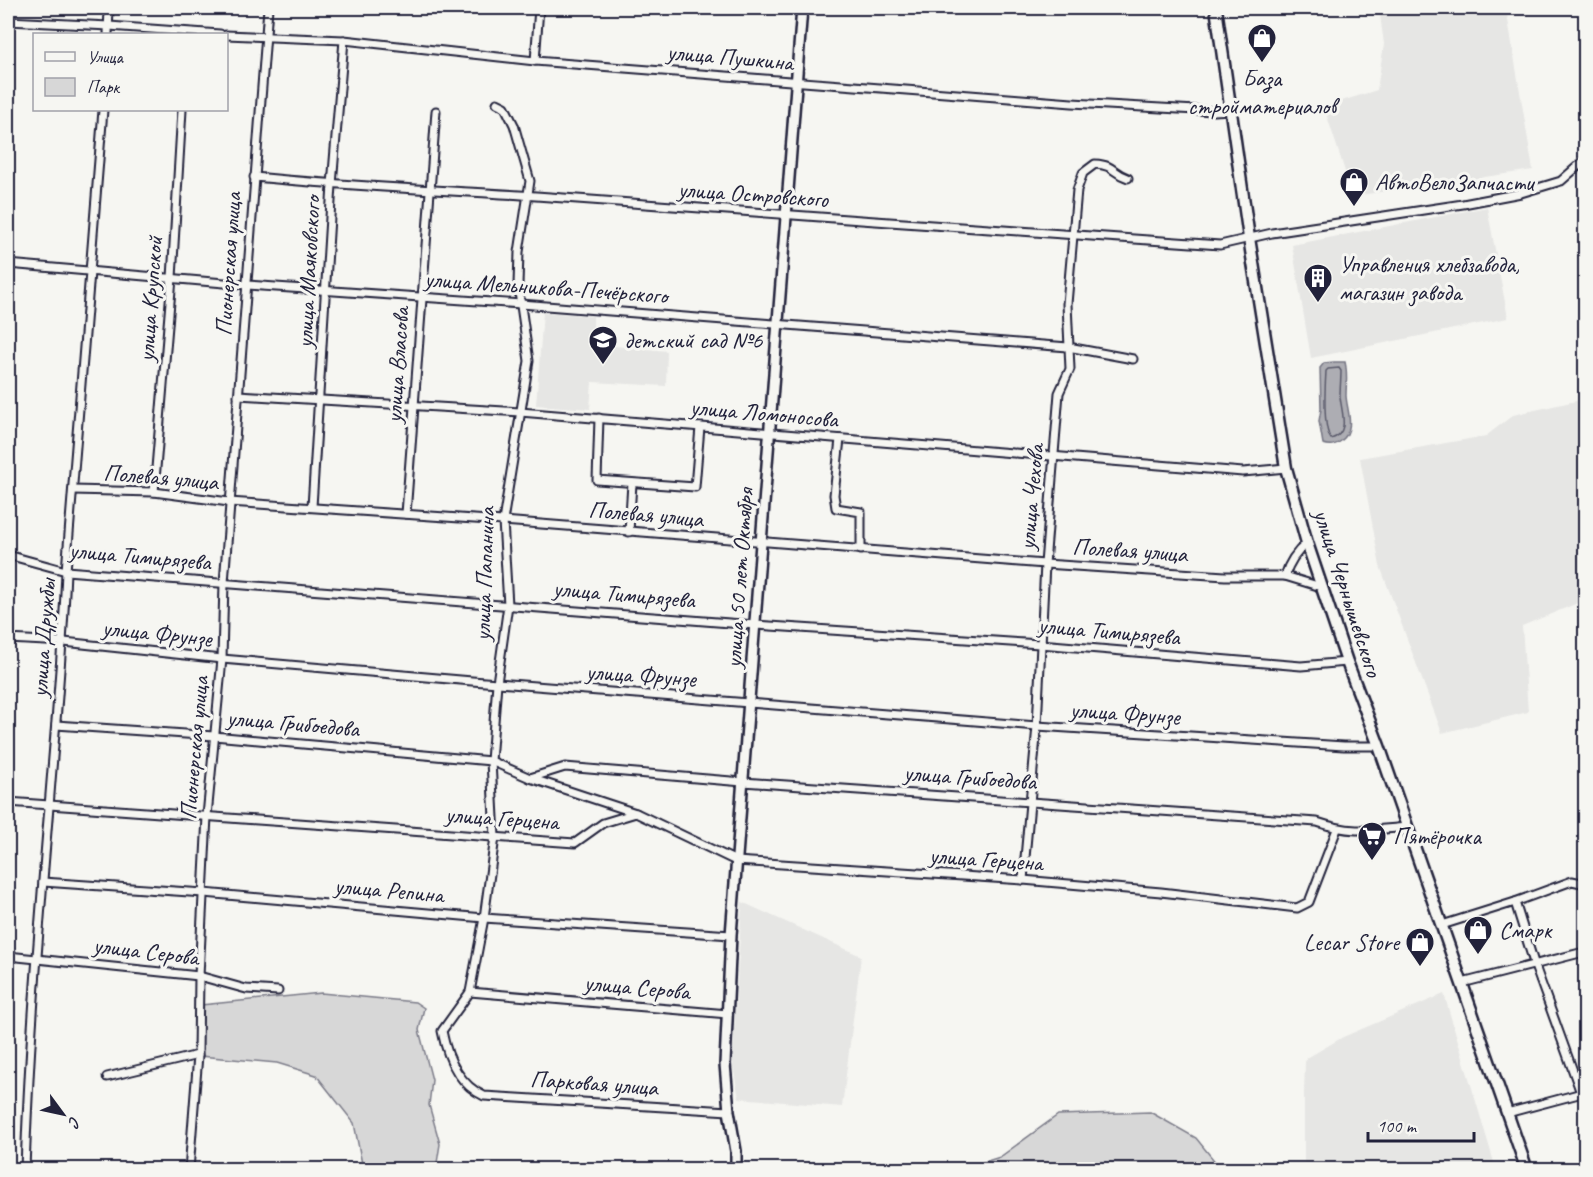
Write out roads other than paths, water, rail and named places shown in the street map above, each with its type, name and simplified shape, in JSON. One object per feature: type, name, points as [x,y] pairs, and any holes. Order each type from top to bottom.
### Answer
[{"type":"main road","name":"улица Чернышевского","points":[[1216,8],[1249,238],[1286,468],[1307,543],[1347,662],[1408,827],[1527,1170]]},
{"type":"street","points":[[108,33],[109,8]]},
{"type":"street","name":"Пионерская улица","points":[[189,1170],[198,1055],[199,976],[207,816],[222,659],[224,583],[268,8]]},
{"type":"street","points":[[535,61],[539,8]]},
{"type":"street","name":"улица 50 лет Октября","points":[[736,1170],[736,1151],[729,1111],[725,1064],[731,935],[784,216],[802,8]]},
{"type":"street","points":[[8,21],[109,26],[186,33]]},
{"type":"street","name":"улица Пушкина","points":[[228,35],[344,40],[535,61],[1072,103],[1231,110]]},
{"type":"street","name":"улица Маяковского","points":[[312,507],[332,185],[344,40]]},
{"type":"street","name":"улица Папанина","points":[[461,1079],[446,1052],[442,1031],[470,993],[484,918],[495,837],[491,761],[497,683],[508,604],[503,521],[529,361],[518,285],[519,252],[530,181],[514,125],[505,107],[498,103]]},
{"type":"street","name":"улица Дружбы","points":[[26,1170],[28,1079],[64,642],[66,571],[103,111]]},
{"type":"street","name":"улица Крупской","points":[[154,492],[172,278],[182,111]]},
{"type":"street","name":"улица Власова","points":[[406,514],[436,111]]},
{"type":"street","name":"улица Островского","points":[[254,177],[332,185],[529,196],[784,216],[1220,245],[1249,238],[1521,193],[1562,181],[1586,159]]},
{"type":"street","name":"улица Чехова","points":[[1023,880],[1037,726],[1045,564],[1059,393],[1070,369],[1067,304],[1077,190],[1083,173],[1095,164],[1109,165],[1120,176],[1128,178]]},
{"type":"street","name":"улица Мельникова-Печёрского","points":[[8,264],[247,285],[1068,347],[1133,358]]},
{"type":"street","name":"улица Ломоносова","points":[[238,395],[599,418],[1243,472],[1286,468]]},
{"type":"street","points":[[599,418],[597,480],[695,487],[700,427]]},
{"type":"street","points":[[840,439],[834,495],[836,508],[861,512],[861,550]]},
{"type":"street","points":[[629,532],[632,483]]},
{"type":"street","name":"Полевая улица","points":[[73,490],[154,492],[230,502],[1045,564],[1225,576],[1285,576],[1322,587]]},
{"type":"street","points":[[1285,576],[1298,550],[1307,543]]},
{"type":"street","name":"улица Тимирязева","points":[[8,555],[66,571],[755,625],[1040,644],[1301,666],[1347,662]]},
{"type":"street","name":"улица Фрунзе","points":[[8,639],[64,642],[222,659],[497,683],[1037,726],[1344,746],[1379,746]]},
{"type":"street","name":"улица Грибоедова","points":[[56,725],[214,736],[491,761],[530,778],[636,813]]},
{"type":"street","name":"улица Грибоедова","points":[[530,778],[565,767],[743,782],[1317,822],[1352,831],[1408,827]]},
{"type":"street","name":"улица Герцена","points":[[8,802],[575,843],[603,823],[636,813],[736,861],[1023,880],[1161,892],[1297,908],[1309,902],[1337,829]]},
{"type":"street","points":[[1442,925],[1572,881],[1586,884]]},
{"type":"street","name":"улица Репина","points":[[43,882],[204,893],[484,918],[731,935]]},
{"type":"street","points":[[1507,1113],[1583,1093],[1535,966],[1515,902]]},
{"type":"street","points":[[1462,983],[1580,953]]},
{"type":"street","name":"улица Серова","points":[[8,956],[199,976],[246,988],[278,991]]},
{"type":"street","name":"улица Серова","points":[[470,993],[728,1014]]},
{"type":"street","points":[[106,1077],[198,1055]]},
{"type":"street","name":"Парковая улица","points":[[461,1079],[474,1091],[484,1096],[729,1111]]},
{"type":"water","points":[[1345,362],[1349,425],[1346,436],[1337,444],[1330,445],[1323,444],[1319,421],[1320,368],[1324,363]]},
{"type":"place","name":"База стройматериалов","points":[[1262,64]]},
{"type":"place","name":"АвтоВелоЗапчасти","points":[[1354,208]]},
{"type":"place","name":"Управления хлебзавода, магазин завода","points":[[1318,304]]},
{"type":"place","name":"детский сад №6","points":[[603,366]]},
{"type":"place","name":"Пятёрочка","points":[[1372,862]]},
{"type":"place","name":"Смарк","points":[[1478,956]]},
{"type":"place","name":"Lecar Store","points":[[1420,968]]}]
